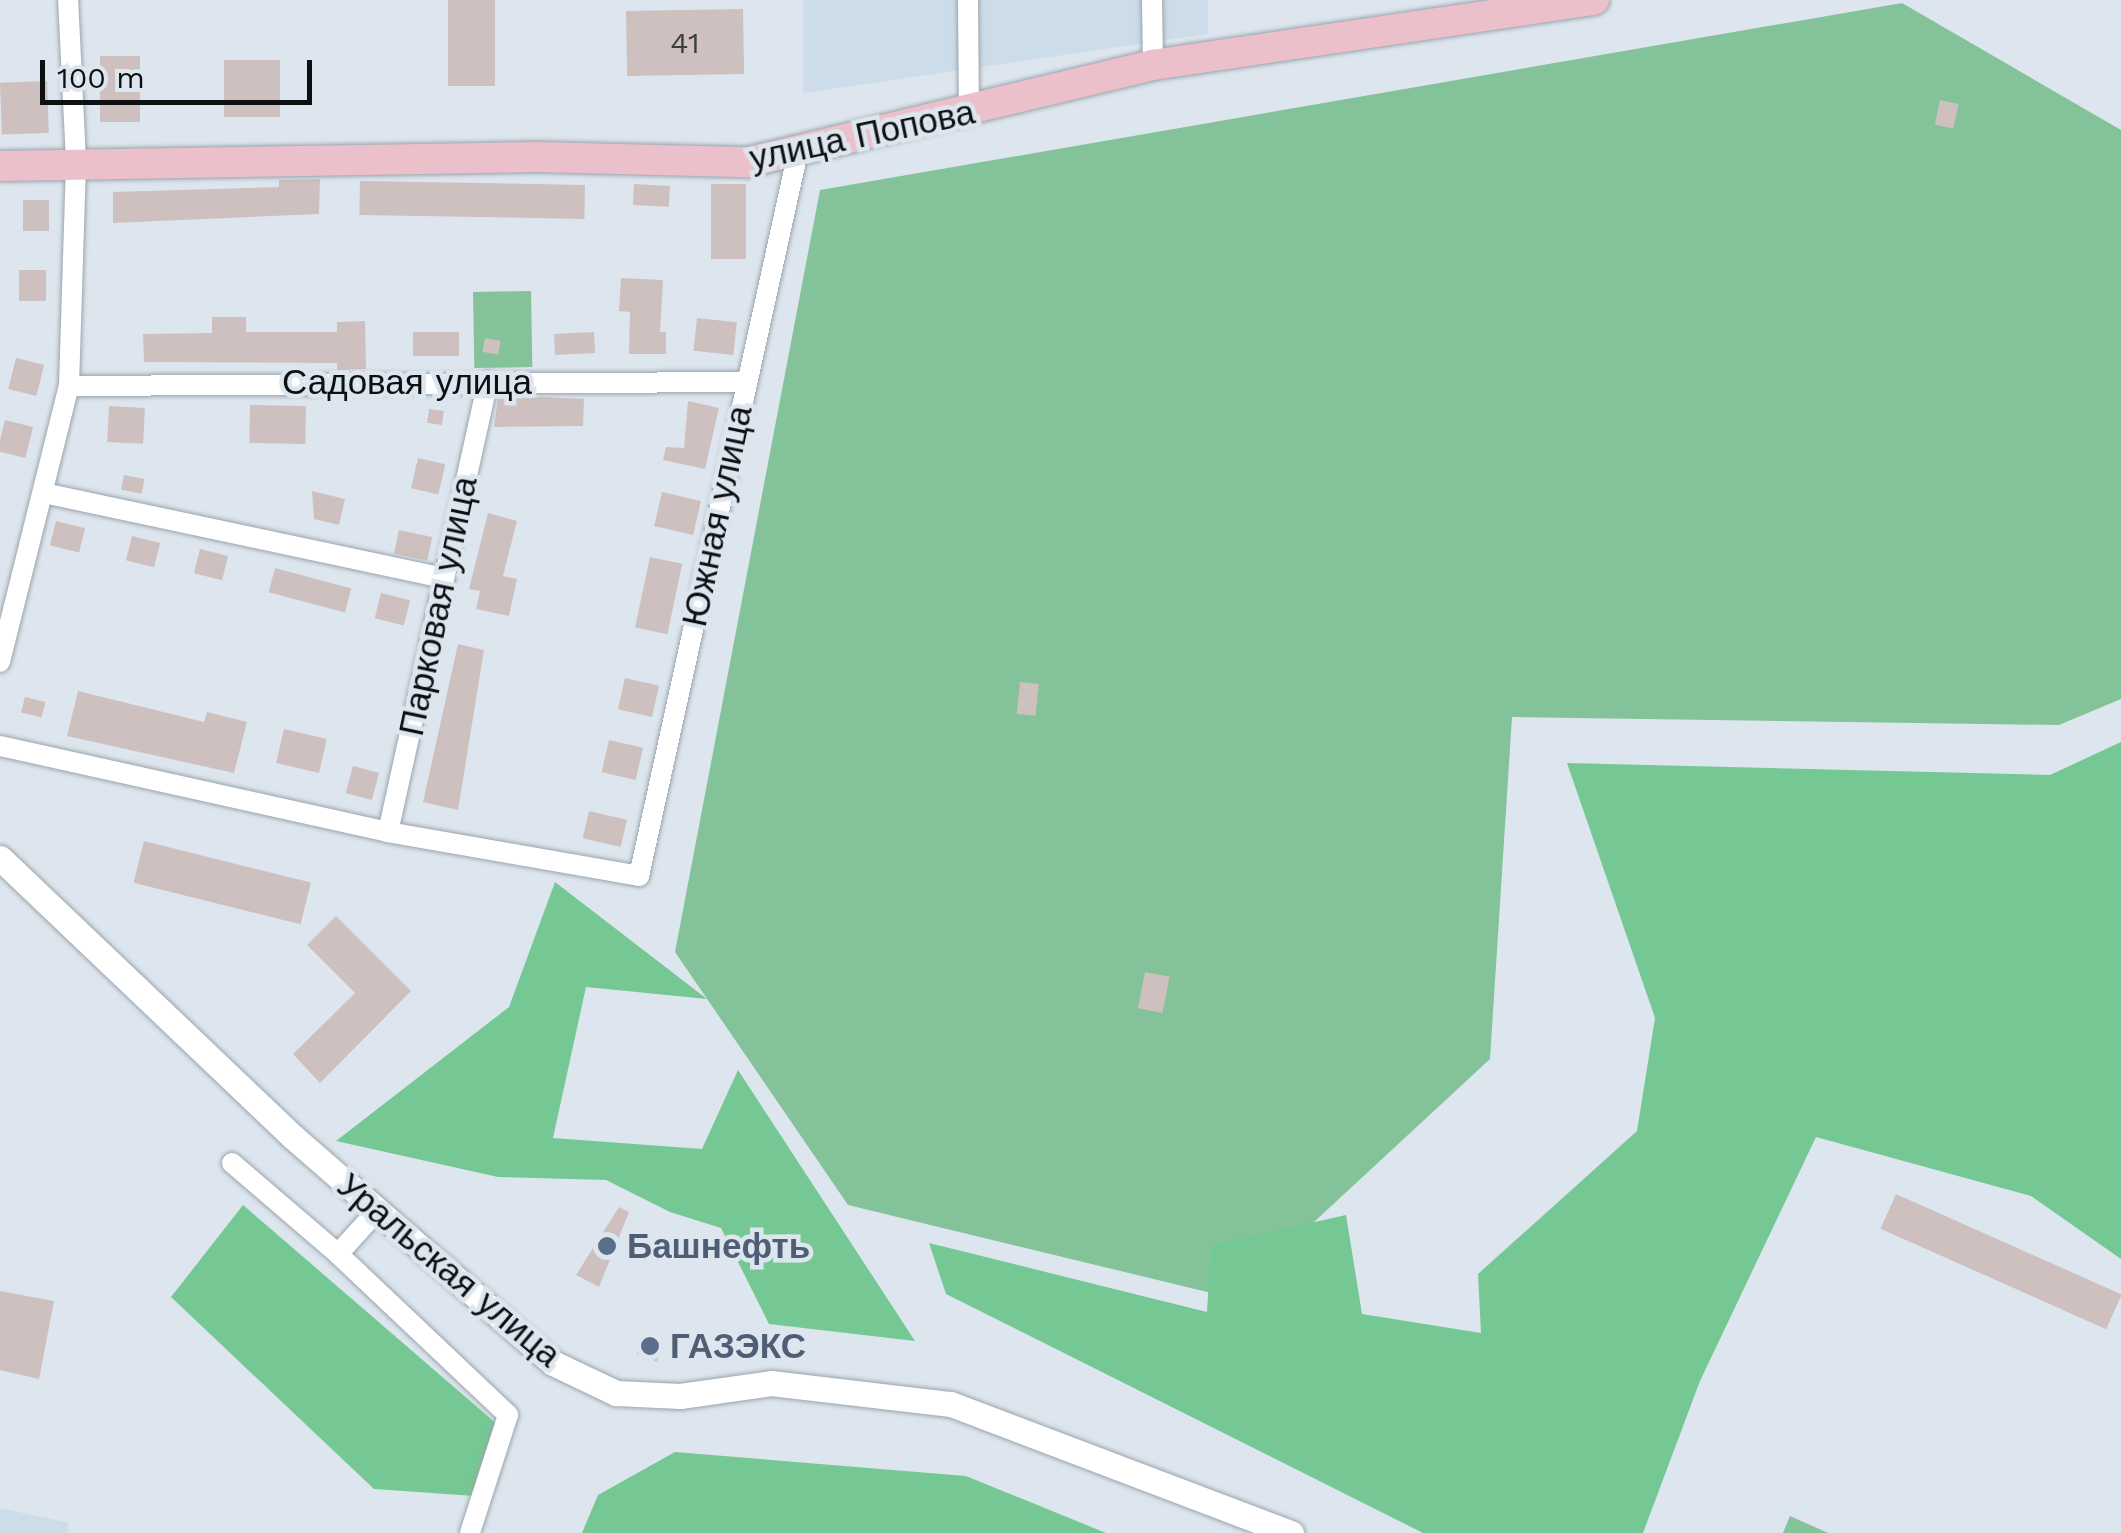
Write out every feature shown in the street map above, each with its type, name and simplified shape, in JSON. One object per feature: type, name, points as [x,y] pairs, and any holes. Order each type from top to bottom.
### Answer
[{"type":"main road","name":"улица Попова","points":[[0,166],[76,160],[536,156],[749,162],[797,156],[1152,66],[1594,0]]},
{"type":"street","points":[[0,662],[69,386],[76,160],[68,0]]},
{"type":"street","points":[[968,0],[970,113]]},
{"type":"street","points":[[1152,0],[1152,66]]},
{"type":"street","name":"Южная улица","points":[[388,832],[639,876],[797,156]]},
{"type":"street","name":"Парковая улица","points":[[388,832],[488,381]]},
{"type":"street","name":"Садовая улица","points":[[69,386],[745,382]]},
{"type":"street","points":[[44,493],[444,578]]},
{"type":"street","points":[[0,746],[388,832]]},
{"type":"street","name":"Уральская улица","points":[[0,858],[377,1211],[553,1363],[616,1393],[680,1396],[771,1382],[951,1404],[1291,1533]]},
{"type":"street","points":[[232,1163],[338,1254],[508,1415],[470,1533]]},
{"type":"street","points":[[338,1254],[377,1211]]},
{"type":"shaded area","points":[[803,0],[1208,0],[1208,34],[803,93]]},
{"type":"shaded area","points":[[0,1508],[69,1523],[67,1533],[0,1533]]},
{"type":"green space","points":[[1902,3],[2121,130],[2121,699],[2059,725],[1512,717],[1490,1059],[1232,1298],[848,1205],[675,952],[820,190]]},
{"type":"green space","points":[[531,291],[532,367],[474,368],[473,292]]},
{"type":"green space","points":[[2121,742],[2121,1259],[2031,1196],[1816,1137],[1700,1381],[1643,1533],[1423,1533],[946,1294],[929,1243],[1207,1312],[1211,1245],[1346,1215],[1362,1314],[1481,1333],[1478,1274],[1637,1131],[1655,1018],[1567,763],[2050,775]]},
{"type":"green space","points":[[555,882],[707,999],[586,987],[553,1138],[702,1149],[738,1070],[915,1341],[769,1324],[721,1228],[670,1212],[606,1180],[498,1177],[336,1141],[509,1007]]},
{"type":"green space","points":[[243,1205],[505,1431],[475,1496],[374,1489],[171,1297]]},
{"type":"green space","points":[[675,1452],[966,1476],[1106,1533],[582,1533],[598,1495]]},
{"type":"green space","points":[[1790,1516],[1828,1533],[1783,1533]]},
{"type":"building","points":[[448,0],[495,0],[495,86],[448,86]]},
{"type":"building","points":[[743,9],[744,74],[627,76],[626,11]]},
{"type":"building","points":[[100,56],[140,56],[140,122],[100,122]]},
{"type":"building","points":[[224,60],[280,60],[280,117],[224,117]]},
{"type":"building","points":[[47,81],[49,133],[2,135],[0,83]]},
{"type":"building","points":[[1940,100],[1959,104],[1953,128],[1935,124]]},
{"type":"building","points":[[320,179],[319,214],[113,223],[113,192],[279,187],[279,180]]},
{"type":"building","points":[[360,181],[585,185],[584,219],[359,215]]},
{"type":"building","points":[[634,184],[670,186],[669,207],[633,205]]},
{"type":"building","points":[[711,184],[746,184],[746,259],[711,259]]},
{"type":"building","points":[[23,200],[49,200],[49,231],[23,231]]},
{"type":"building","points":[[19,270],[46,270],[46,301],[19,301]]},
{"type":"building","points":[[621,278],[663,280],[660,332],[666,332],[666,354],[629,354],[630,312],[619,311]]},
{"type":"building","points":[[212,317],[246,317],[246,332],[337,332],[337,322],[365,321],[366,369],[337,370],[337,363],[144,362],[143,334],[212,333]]},
{"type":"building","points":[[697,318],[737,322],[733,355],[694,351]]},
{"type":"building","points":[[413,332],[459,332],[459,356],[413,356]]},
{"type":"building","points":[[594,332],[595,353],[555,355],[554,334]]},
{"type":"building","points":[[485,338],[501,341],[498,355],[482,352]]},
{"type":"building","points":[[16,358],[44,365],[36,396],[8,389]]},
{"type":"building","points":[[498,399],[584,399],[583,426],[494,427]]},
{"type":"building","points":[[688,401],[719,408],[705,469],[663,460],[666,447],[684,448]]},
{"type":"building","points":[[250,405],[306,406],[305,444],[249,443]]},
{"type":"building","points":[[109,406],[145,408],[143,444],[107,442]]},
{"type":"building","points":[[429,409],[444,411],[442,425],[427,423]]},
{"type":"building","points":[[5,420],[33,427],[25,458],[0,452]]},
{"type":"building","points":[[418,458],[445,464],[438,495],[411,488]]},
{"type":"building","points":[[124,475],[145,479],[142,494],[121,490]]},
{"type":"building","points":[[312,491],[345,499],[339,525],[314,519]]},
{"type":"building","points":[[662,492],[701,501],[693,535],[654,526]]},
{"type":"building","points":[[488,513],[517,521],[503,576],[517,579],[509,616],[476,609],[480,591],[469,589]]},
{"type":"building","points":[[56,521],[85,528],[79,553],[50,545]]},
{"type":"building","points":[[399,530],[432,537],[427,561],[394,553]]},
{"type":"building","points":[[132,536],[160,543],[154,567],[126,560]]},
{"type":"building","points":[[200,549],[228,556],[222,580],[194,573]]},
{"type":"building","points":[[650,557],[682,564],[667,634],[635,627]]},
{"type":"building","points":[[275,568],[351,588],[345,613],[269,592]]},
{"type":"building","points":[[381,593],[410,600],[404,625],[375,618]]},
{"type":"building","points":[[458,644],[484,650],[458,810],[423,802]]},
{"type":"building","points":[[625,678],[659,686],[652,717],[618,709]]},
{"type":"building","points":[[1020,682],[1039,684],[1036,716],[1017,714]]},
{"type":"building","points":[[78,691],[204,722],[207,712],[247,722],[234,773],[67,736]]},
{"type":"building","points":[[25,697],[45,702],[42,718],[21,713]]},
{"type":"building","points":[[284,729],[327,739],[319,773],[276,763]]},
{"type":"building","points":[[609,740],[643,748],[636,780],[602,772]]},
{"type":"building","points":[[353,766],[379,773],[372,800],[346,793]]},
{"type":"building","points":[[589,811],[627,820],[621,847],[583,838]]},
{"type":"building","points":[[144,841],[311,883],[300,924],[134,883]]},
{"type":"building","points":[[336,916],[411,991],[320,1083],[293,1054],[355,993],[307,945]]},
{"type":"building","points":[[1145,972],[1170,977],[1162,1013],[1138,1008]]},
{"type":"building","points":[[1896,1194],[2121,1294],[2106,1329],[1881,1229]]},
{"type":"building","points":[[619,1207],[629,1212],[599,1287],[576,1275]]},
{"type":"building","points":[[0,1291],[54,1301],[39,1379],[0,1370]]},
{"type":"building","points":[[644,1335],[664,1343],[657,1362],[637,1354]]},
{"type":"place","name":"Башнефть","points":[[607,1246]]},
{"type":"place","name":"ГАЗЭКС","points":[[650,1346]]}]
